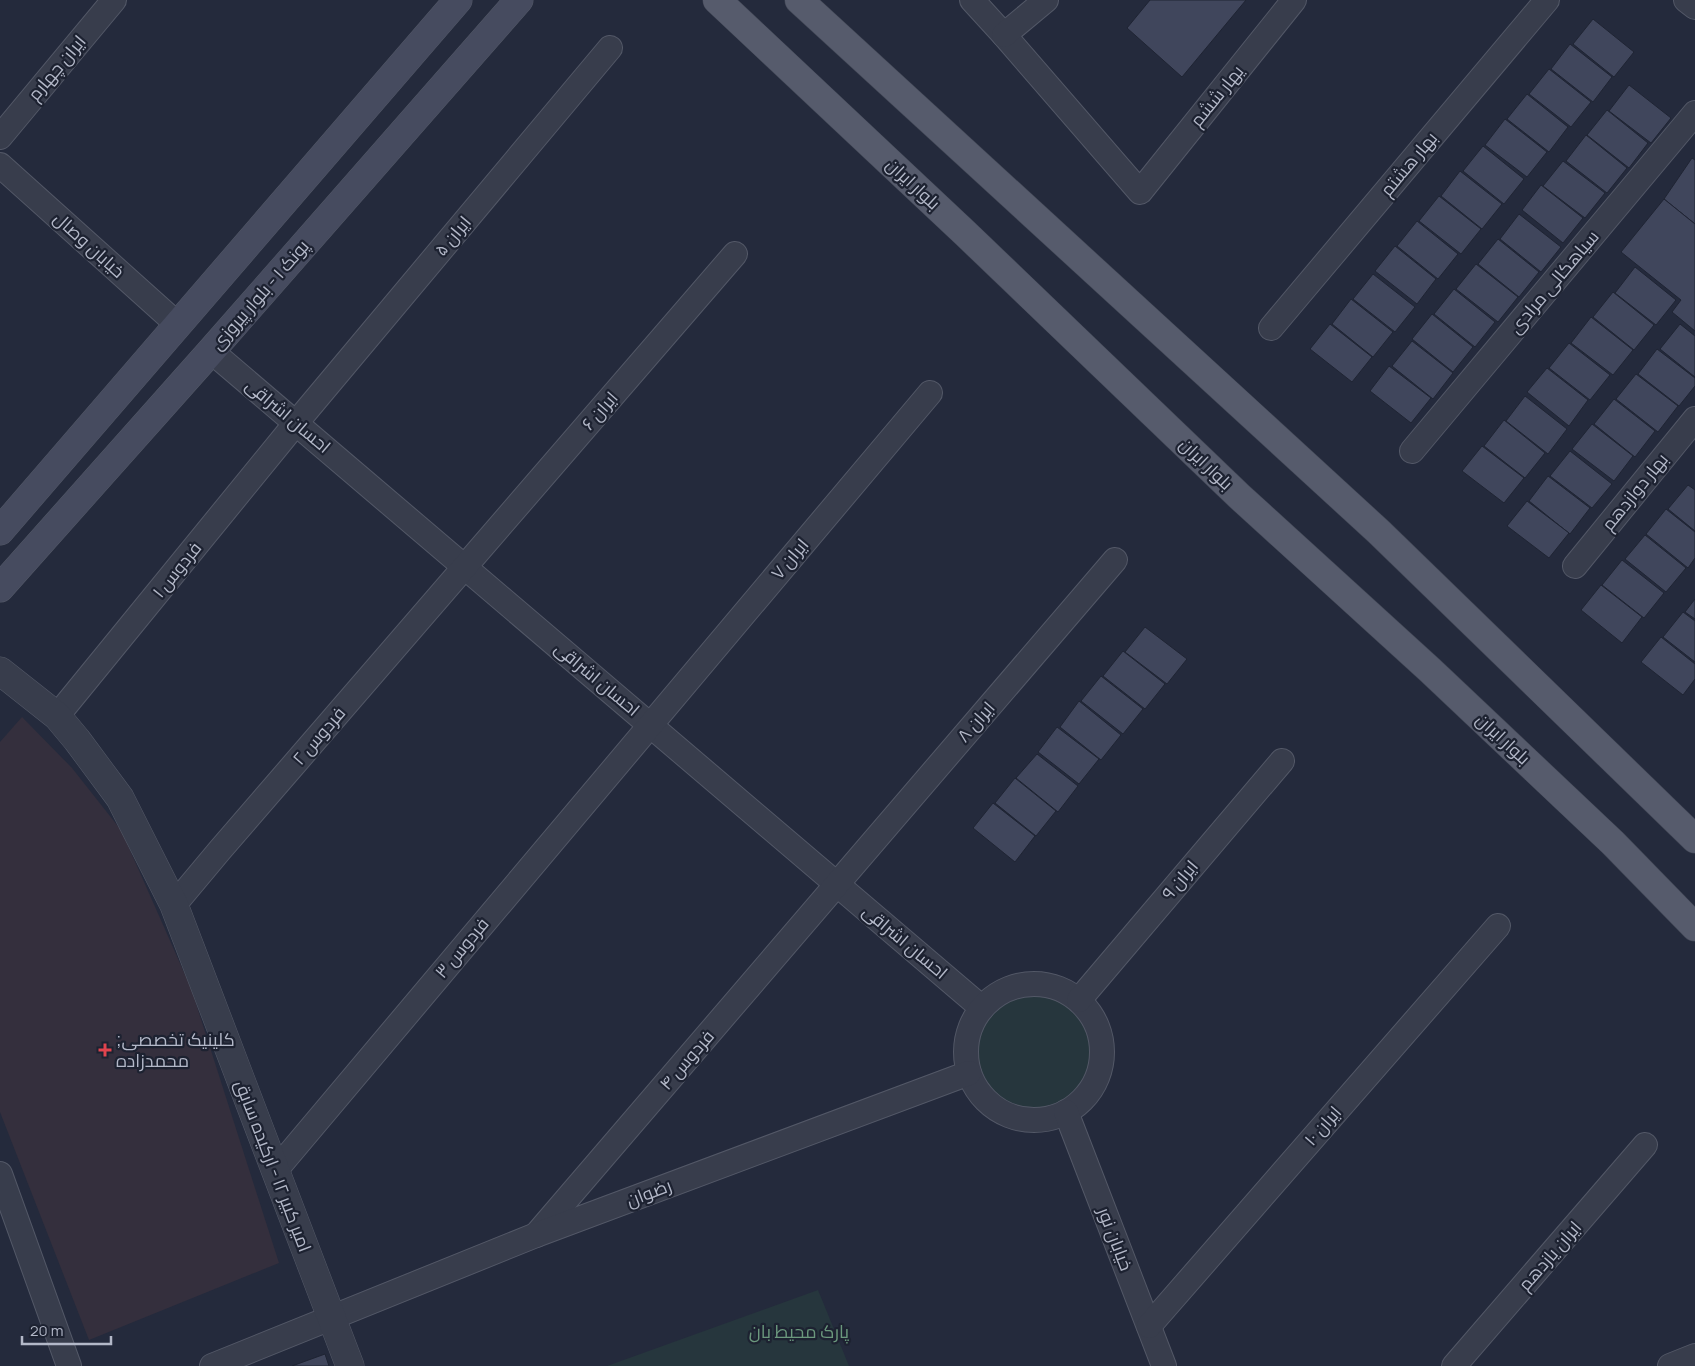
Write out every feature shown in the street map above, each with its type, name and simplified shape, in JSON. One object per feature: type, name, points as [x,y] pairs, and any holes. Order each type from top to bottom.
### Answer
[{"type":"main road","points":[[0,531],[458,0]]},
{"type":"main road","name":"پونک ۱ - بلوار پیروزی","points":[[0,588],[518,0]]},
{"type":"main road","name":"بلوار ایران","points":[[717,0],[966,234],[1239,496],[1430,670],[1599,830],[1695,928]]},
{"type":"main road","points":[[799,0],[1379,532],[1695,839]]},
{"type":"street","name":"ایران چهارم","points":[[0,137],[114,0]]},
{"type":"street","points":[[972,0],[1004,35],[1046,0]]},
{"type":"street","name":"یهار ششم","points":[[1004,35],[1140,192],[1294,0]]},
{"type":"street","name":"بهار هشتم","points":[[1272,328],[1547,0]]},
{"type":"street","points":[[1686,0],[1695,7]]},
{"type":"street","name":"ایران ۵","points":[[296,423],[610,48]]},
{"type":"street","name":"سیاهکالی مرادی","points":[[1412,451],[1695,113]]},
{"type":"street","name":"خیابان وصال","points":[[0,165],[177,324]]},
{"type":"street","name":"ایران ۶","points":[[466,568],[735,254]]},
{"type":"street","name":"احسان اشراقی","points":[[211,350],[982,1008]]},
{"type":"street","name":"ایران ۷","points":[[650,724],[930,394]]},
{"type":"street","name":"بهار دوازدهم","points":[[1575,566],[1695,419]]},
{"type":"street","name":"فردوس ۱","points":[[58,716],[296,423]]},
{"type":"street","name":"ایران ۸","points":[[837,884],[1115,560]]},
{"type":"street","name":"فردوس ۲","points":[[174,905],[466,568]]},
{"type":"street","name":"امیر کبیر ۱۲ - ارکیده سابق","points":[[2,676],[58,716],[77,740],[120,798],[174,905],[350,1366]]},
{"type":"street","name":"فردوس ۳","points":[[275,1171],[650,724]]},
{"type":"street","name":"ایران ۹","points":[[1079,1000],[1282,761]]},
{"type":"street","name":"فردوس ۴","points":[[536,1235],[837,884]]},
{"type":"street","name":"ایران ۱۰","points":[[1149,1326],[1498,926]]},
{"type":"street","points":[[1040,984],[1060,989],[1079,1000],[1093,1017],[1100,1038],[1102,1060],[1096,1081],[1083,1099],[1066,1112],[1043,1120],[1020,1119],[998,1110],[980,1094],[969,1073],[966,1050],[970,1028],[982,1008],[998,994],[1018,986],[1040,984]]},
{"type":"street","name":"رضوان","points":[[212,1366],[536,1235],[969,1073]]},
{"type":"street","name":"خیابان نور","points":[[1066,1112],[1164,1366]]},
{"type":"street","name":"ایران یازدهم","points":[[1454,1366],[1646,1145]]},
{"type":"street","points":[[0,1174],[69,1366]]},
{"type":"street","points":[[1670,1366],[1695,1356]]},
{"type":"shaded area","name":";کلینیک تخصصی محمدزاده","points":[[22,717],[72,768],[121,830],[191,988],[279,1263],[89,1340],[0,1112],[0,742]]},
{"type":"green space","points":[[1040,984],[1070,992],[1084,1002],[1098,1031],[1102,1059],[1099,1073],[1093,1086],[1073,1107],[1061,1114],[1048,1118],[1020,1119],[994,1106],[978,1091],[969,1072],[967,1044],[975,1019],[992,998],[1017,986]]},
{"type":"green space","name":"پارک محیط بان","points":[[818,1290],[849,1366],[607,1366]]},
{"type":"building","points":[[1150,0],[1246,0],[1182,77],[1127,28]]},
{"type":"building","points":[[1593,19],[1634,52],[1614,77],[1573,44]]},
{"type":"building","points":[[1570,44],[1612,77],[1593,102],[1551,69]]},
{"type":"building","points":[[1549,69],[1591,102],[1571,127],[1529,94]]},
{"type":"building","points":[[1629,85],[1671,118],[1651,143],[1609,111]]},
{"type":"building","points":[[1527,94],[1568,127],[1549,152],[1507,119]]},
{"type":"building","points":[[1607,110],[1648,143],[1629,168],[1587,135]]},
{"type":"building","points":[[1505,119],[1547,152],[1527,177],[1485,145]]},
{"type":"building","points":[[1586,135],[1627,168],[1607,193],[1566,161]]},
{"type":"building","points":[[1483,146],[1524,179],[1504,204],[1463,171]]},
{"type":"building","points":[[1692,158],[1695,160],[1695,224],[1664,199]]},
{"type":"building","points":[[1563,161],[1605,193],[1585,218],[1543,186]]},
{"type":"building","points":[[1460,171],[1502,204],[1482,229],[1441,196]]},
{"type":"building","points":[[1541,185],[1583,218],[1563,243],[1522,210]]},
{"type":"building","points":[[1439,196],[1481,229],[1461,254],[1419,221]]},
{"type":"building","points":[[1664,199],[1695,224],[1695,331],[1672,312],[1681,300],[1621,252]]},
{"type":"building","points":[[1519,214],[1561,247],[1541,272],[1500,239]]},
{"type":"building","points":[[1417,221],[1458,254],[1438,279],[1397,246]]},
{"type":"building","points":[[1498,239],[1539,272],[1519,297],[1478,264]]},
{"type":"building","points":[[1395,246],[1436,279],[1417,304],[1375,271]]},
{"type":"building","points":[[1476,264],[1518,297],[1498,322],[1456,289]]},
{"type":"building","points":[[1635,267],[1676,300],[1656,325],[1615,293]]},
{"type":"building","points":[[1373,274],[1415,307],[1395,332],[1353,299]]},
{"type":"building","points":[[1454,289],[1495,322],[1475,347],[1434,314]]},
{"type":"building","points":[[1613,292],[1654,325],[1634,350],[1593,317]]},
{"type":"building","points":[[1351,299],[1393,332],[1373,357],[1332,324]]},
{"type":"building","points":[[1432,314],[1473,347],[1453,372],[1412,339]]},
{"type":"building","points":[[1591,317],[1633,350],[1613,375],[1571,343]]},
{"type":"building","points":[[1330,324],[1372,357],[1352,382],[1310,349]]},
{"type":"building","points":[[1680,324],[1695,336],[1695,377],[1660,349]]},
{"type":"building","points":[[1412,341],[1453,373],[1433,399],[1392,366]]},
{"type":"building","points":[[1569,343],[1610,375],[1590,400],[1549,368]]},
{"type":"building","points":[[1657,349],[1695,378],[1695,386],[1679,406],[1638,374]]},
{"type":"building","points":[[1389,366],[1431,398],[1411,423],[1370,391]]},
{"type":"building","points":[[1547,368],[1588,400],[1569,426],[1527,392]]},
{"type":"building","points":[[1636,374],[1678,406],[1658,432],[1616,399]]},
{"type":"building","points":[[1525,396],[1567,429],[1548,454],[1506,421]]},
{"type":"building","points":[[1614,399],[1655,431],[1635,457],[1594,424]]},
{"type":"building","points":[[1504,420],[1545,453],[1525,478],[1484,446]]},
{"type":"building","points":[[1592,424],[1633,456],[1614,481],[1572,449]]},
{"type":"building","points":[[1482,446],[1524,478],[1504,503],[1462,471]]},
{"type":"building","points":[[1570,451],[1612,484],[1592,508],[1550,476]]},
{"type":"building","points":[[1548,476],[1590,508],[1570,534],[1529,501]]},
{"type":"building","points":[[1688,485],[1695,490],[1695,531],[1668,509]]},
{"type":"building","points":[[1527,501],[1569,533],[1549,558],[1507,526]]},
{"type":"building","points":[[1666,509],[1695,532],[1695,558],[1688,568],[1646,534]]},
{"type":"building","points":[[1645,535],[1686,568],[1666,592],[1625,559]]},
{"type":"building","points":[[1622,560],[1664,593],[1644,618],[1602,585]]},
{"type":"building","points":[[1601,585],[1642,617],[1622,643],[1581,610]]},
{"type":"building","points":[[1695,599],[1695,619],[1685,612]]},
{"type":"building","points":[[1683,612],[1695,621],[1695,662],[1663,637]]},
{"type":"building","points":[[1145,627],[1187,659],[1167,684],[1125,652]]},
{"type":"building","points":[[1661,637],[1695,664],[1695,679],[1683,695],[1641,662]]},
{"type":"building","points":[[1123,651],[1165,684],[1145,709],[1103,676]]},
{"type":"building","points":[[1101,676],[1143,709],[1123,734],[1081,701]]},
{"type":"building","points":[[1079,701],[1121,735],[1101,760],[1060,727]]},
{"type":"building","points":[[1057,727],[1099,759],[1079,784],[1038,752]]},
{"type":"building","points":[[1037,754],[1078,786],[1058,812],[1016,778]]},
{"type":"building","points":[[1015,778],[1056,811],[1036,836],[995,803]]},
{"type":"building","points":[[993,803],[1035,836],[1015,862],[973,828]]},
{"type":"building","points":[[325,1354],[329,1366],[292,1366]]},
{"type":"place","name":";کلینیک تخصصی محمدزاده","points":[[105,1050]]}]
